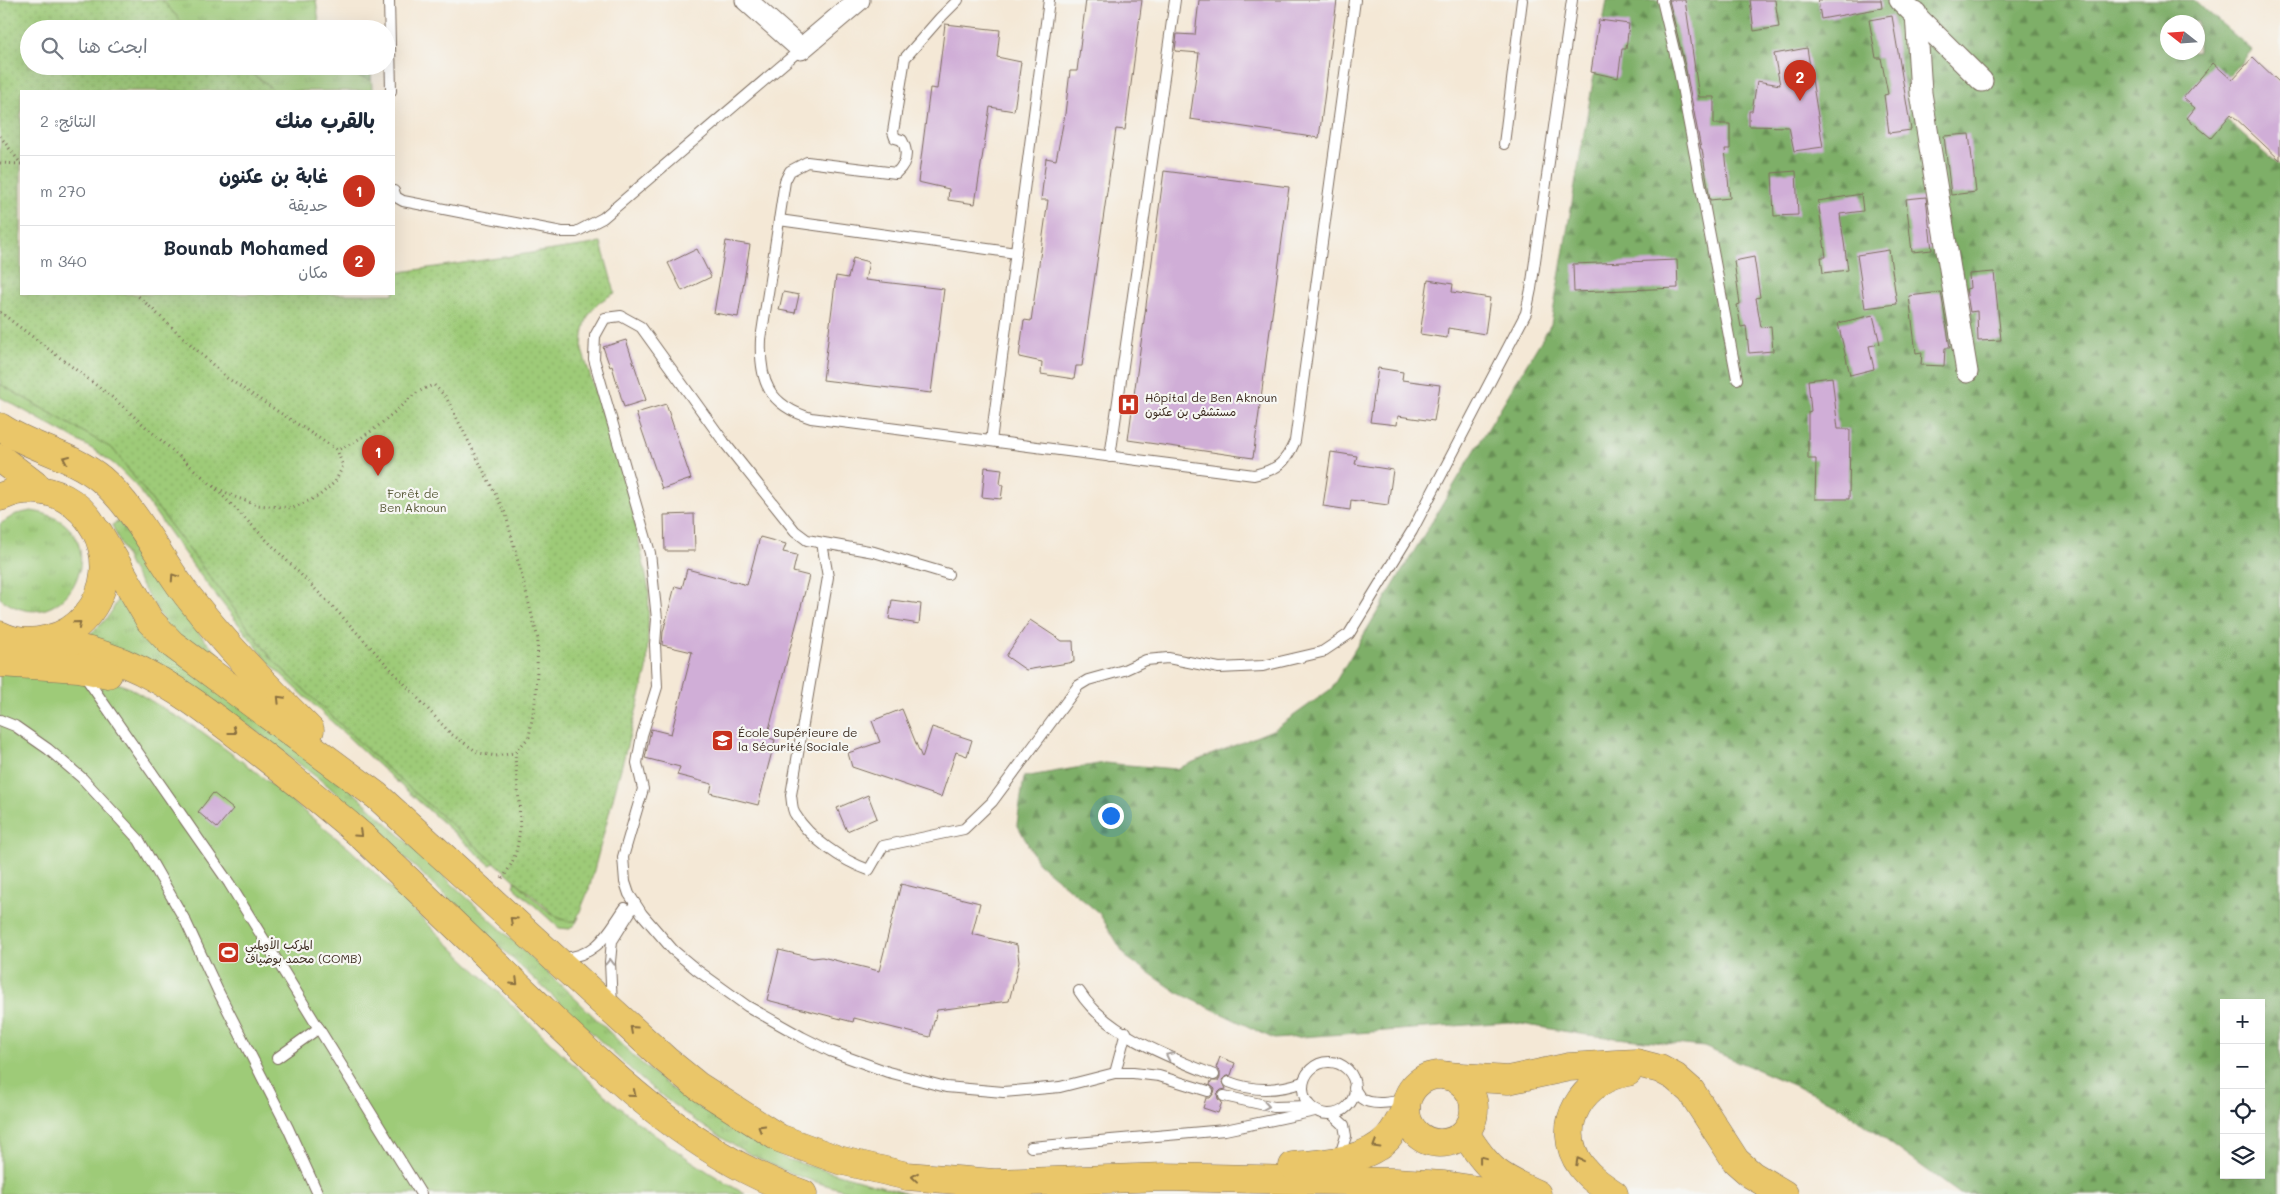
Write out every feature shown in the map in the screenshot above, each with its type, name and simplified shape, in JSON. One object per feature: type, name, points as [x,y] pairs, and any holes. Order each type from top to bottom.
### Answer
[{"type":"highway","points":[[0,427],[12,435],[92,472],[111,489],[141,528],[179,584],[212,626],[281,701],[377,796],[686,1077],[722,1103],[779,1138],[839,1160],[907,1176],[994,1183],[1165,1177],[1323,1163],[1356,1156],[1379,1145],[1388,1138],[1397,1125],[1415,1086],[1424,1079],[1435,1076],[1508,1080],[1569,1068],[1637,1063],[1660,1069],[1675,1077],[1691,1092],[1700,1104],[1736,1161],[1752,1175],[1784,1194]]},
{"type":"highway","points":[[0,458],[43,491],[66,499],[85,514],[99,534],[150,621],[172,644],[377,796]]},
{"type":"highway","points":[[0,497],[18,491],[43,491]]},
{"type":"highway","points":[[8,643],[57,638],[78,625],[95,606],[104,583],[105,558],[99,534]]},
{"type":"highway","points":[[8,643],[79,668],[114,675],[156,694],[206,710]]},
{"type":"highway","points":[[8,643],[84,649],[111,658],[164,682],[206,710],[325,804],[363,837],[638,1098],[702,1146],[741,1168],[803,1194]]},
{"type":"highway","points":[[1407,1102],[1407,1118],[1411,1128],[1427,1141],[1437,1144],[1447,1143],[1469,1126],[1491,1102],[1505,1094],[1570,1077],[1585,1068]]},
{"type":"highway","points":[[1614,1194],[1597,1182],[1581,1166],[1572,1145],[1570,1124],[1575,1108],[1586,1092],[1599,1081],[1615,1074],[1648,1072],[1675,1077]]},
{"type":"highway","points":[[1447,1076],[1458,1080],[1472,1098],[1474,1109],[1469,1126],[1489,1168],[1510,1182],[1537,1194]]},
{"type":"highway","points":[[1165,1177],[1395,1182],[1444,1185],[1505,1194]]},
{"type":"street","points":[[746,0],[801,49],[859,0]]},
{"type":"street","points":[[1908,7],[1982,81]]},
{"type":"street","points":[[1908,7],[1967,372]]},
{"type":"lane","points":[[389,0],[389,20]]},
{"type":"lane","points":[[958,0],[934,24],[905,58],[893,132],[895,138],[902,140],[906,148],[903,166],[896,173],[807,162],[798,165],[790,171],[785,180],[760,360],[763,379],[771,393],[795,414],[811,418],[1254,475],[1277,468],[1290,452],[1295,441],[1355,0]]},
{"type":"lane","points":[[991,441],[1048,0]]},
{"type":"lane","points":[[1110,457],[1174,0]]},
{"type":"lane","points":[[1504,144],[1522,0]]},
{"type":"lane","points":[[822,543],[828,578],[791,795],[794,813],[827,849],[854,865],[869,870],[883,846],[964,829],[992,802],[1078,686],[1088,680],[1124,670],[1146,660],[1168,658],[1219,668],[1263,666],[1322,652],[1349,634],[1412,531],[1526,313],[1572,0]]},
{"type":"lane","points":[[1662,0],[1679,71],[1737,378]]},
{"type":"lane","points":[[395,194],[396,197],[403,201],[562,232],[576,232],[603,218],[801,49]]},
{"type":"lane","points":[[391,75],[391,90]]},
{"type":"lane","points":[[779,220],[1016,253]]},
{"type":"lane","points":[[948,574],[874,552],[808,540],[795,531],[724,442],[641,327],[621,316],[605,318],[596,336],[594,359],[650,553],[657,619],[655,644],[657,686],[642,735],[638,763],[643,789],[623,857],[625,882],[633,902],[673,950],[722,989],[747,1006],[802,1038],[888,1072],[946,1087],[1003,1092],[1060,1087],[1115,1073],[1159,1076],[1208,1091]]},
{"type":"lane","points":[[79,668],[228,883],[421,1194]]},
{"type":"lane","points":[[0,720],[15,726],[48,749],[82,778],[139,840],[186,922],[218,991],[288,1128],[318,1194]]},
{"type":"lane","points":[[555,959],[576,957],[596,948],[633,902]]},
{"type":"lane","points":[[613,1011],[610,973],[612,941],[633,902]]},
{"type":"lane","points":[[1079,991],[1094,1011],[1114,1027],[1170,1057],[1214,1075]]},
{"type":"lane","points":[[277,1058],[319,1028]]},
{"type":"lane","points":[[1115,1073],[1126,1032]]},
{"type":"lane","points":[[1312,1108],[1302,1090],[1307,1073],[1314,1067],[1330,1062],[1346,1069],[1352,1076],[1354,1088],[1352,1101],[1346,1107],[1332,1114]]},
{"type":"lane","points":[[1229,1082],[1253,1089],[1270,1090],[1304,1082]]},
{"type":"lane","points":[[1354,1088],[1361,1098],[1366,1101],[1407,1102]]},
{"type":"lane","points":[[1224,1096],[1274,1107],[1312,1108],[1332,1114],[1344,1125],[1346,1136],[1339,1160]]},
{"type":"lane","points":[[1031,1147],[1225,1130],[1312,1108]]},
{"type":"path","points":[[0,136],[20,163]]},
{"type":"path","points":[[0,163],[20,164]]},
{"type":"path","points":[[137,295],[227,378],[337,450],[343,466],[335,482],[319,496],[293,508],[257,506],[213,486]]},
{"type":"path","points":[[0,312],[113,398],[213,486],[337,611],[451,734],[479,753],[496,756],[515,753],[528,737],[536,696],[538,639],[506,515],[446,397],[434,385],[418,390],[390,416],[354,443],[337,450]]},
{"type":"path","points":[[487,896],[507,873],[517,842],[520,823],[515,753]]},
{"type":"green space","name":"Forêt de Ben Aknoun","points":[[0,0],[162,0],[180,20],[20,20],[20,75],[254,75],[273,90],[20,90],[20,295],[395,295],[395,273],[601,243],[615,293],[593,309],[586,323],[582,350],[631,503],[649,590],[647,670],[589,889],[576,921],[568,921],[557,917],[380,762],[273,660],[113,449],[0,384]]},
{"type":"green space","points":[[162,0],[316,0],[319,20],[180,20]]},
{"type":"green space","points":[[1607,0],[2194,0],[2252,50],[2207,102],[2280,167],[2280,1194],[1960,1194],[1835,1103],[1704,1047],[1587,1035],[1509,1022],[1274,1039],[1177,992],[1126,957],[1099,913],[1038,863],[1017,824],[1024,777],[1104,763],[1176,769],[1275,729],[1331,689],[1551,324]]},
{"type":"green space","points":[[254,75],[371,75],[372,90],[273,90]]},
{"type":"green space","points":[[356,75],[371,75],[371,80]]},
{"type":"green space","points":[[0,384],[113,449],[273,660],[380,762],[495,862],[490,865],[378,765],[270,664],[197,571],[136,486],[114,464],[96,451],[0,397]]},
{"type":"green space","points":[[31,511],[59,520],[76,537],[81,558],[77,579],[65,597],[47,608],[25,610],[0,598],[0,524],[16,514]]},
{"type":"green space","points":[[119,521],[181,611],[224,660],[215,667],[171,633],[131,568],[112,525]]},
{"type":"green space","points":[[121,587],[333,773],[581,1004],[639,1061],[671,1088],[739,1134],[786,1159],[908,1194],[855,1193],[806,1179],[755,1157],[685,1113],[641,1079],[327,785],[200,692],[82,639],[108,617],[116,603]]},
{"type":"green space","name":"المركب الأولمبي محمد بوضياف (COMB)","points":[[0,673],[106,679],[128,687],[201,731],[255,771],[351,850],[606,1096],[673,1148],[745,1194],[0,1194]]},
{"type":"green space","points":[[515,881],[543,907],[559,918],[576,921],[579,917],[576,923],[570,929],[559,928],[513,886]]},
{"type":"building","points":[[1086,0],[1142,0],[1125,130],[1116,129],[1082,366],[1076,366],[1074,379],[1041,374],[1042,362],[1019,357],[1024,320],[1031,321],[1048,200],[1041,200],[1046,158],[1056,160],[1065,114],[1070,71],[1077,71]]},
{"type":"building","points":[[1199,0],[1337,0],[1319,138],[1190,119],[1199,53],[1175,51],[1177,34],[1195,35]]},
{"type":"building","points":[[1669,0],[1685,0],[1699,97],[1714,97],[1714,124],[1730,124],[1730,149],[1725,149],[1730,198],[1710,200],[1686,70]]},
{"type":"building","points":[[1750,0],[1775,0],[1779,27],[1754,31]]},
{"type":"building","points":[[1818,0],[1881,0],[1882,8],[1821,19]]},
{"type":"building","points":[[1892,16],[1911,130],[1889,133],[1884,95],[1888,94],[1881,58],[1876,58],[1869,20]]},
{"type":"building","points":[[1599,20],[1629,24],[1626,49],[1622,49],[1618,78],[1591,72]]},
{"type":"building","points":[[945,24],[1000,30],[997,57],[1021,62],[1014,111],[990,107],[975,204],[948,200],[949,189],[918,182],[930,88],[937,89]]},
{"type":"building","points":[[1807,48],[1823,147],[1794,151],[1789,127],[1749,126],[1749,111],[1752,111],[1757,81],[1780,85],[1774,54]]},
{"type":"building","points":[[2253,57],[2280,83],[2280,160],[2231,114],[2211,138],[2187,118],[2195,108],[2183,98],[2213,63],[2232,80]]},
{"type":"building","points":[[1969,134],[1976,192],[1951,195],[1944,136]]},
{"type":"building","points":[[1164,171],[1289,187],[1253,458],[1128,440]]},
{"type":"building","points":[[1796,171],[1798,215],[1774,216],[1772,173]]},
{"type":"building","points":[[1861,194],[1863,211],[1840,214],[1848,270],[1823,273],[1821,257],[1826,257],[1818,201]]},
{"type":"building","points":[[1926,197],[1932,250],[1912,252],[1906,199]]},
{"type":"building","points":[[726,241],[750,245],[738,317],[714,313]]},
{"type":"building","points":[[697,249],[711,277],[682,291],[668,263]]},
{"type":"building","points":[[1889,250],[1897,304],[1865,308],[1857,255]]},
{"type":"building","points":[[1754,257],[1760,297],[1756,298],[1761,327],[1771,326],[1773,351],[1749,353],[1746,326],[1741,327],[1737,305],[1740,304],[1734,261]]},
{"type":"building","points":[[853,258],[869,262],[865,280],[944,289],[931,393],[823,380],[836,276],[848,278]]},
{"type":"building","points":[[1677,260],[1678,288],[1574,292],[1573,264]]},
{"type":"building","points":[[1994,272],[2001,340],[1978,341],[1977,311],[1970,312],[1966,289],[1970,288],[1969,274]]},
{"type":"building","points":[[1428,280],[1453,284],[1452,292],[1490,298],[1485,334],[1448,328],[1447,338],[1420,334]]},
{"type":"building","points":[[783,292],[799,295],[795,313],[779,310]]},
{"type":"building","points":[[1941,292],[1950,348],[1945,348],[1944,366],[1921,365],[1922,352],[1916,353],[1909,296]]},
{"type":"building","points":[[1873,315],[1880,344],[1869,346],[1874,369],[1850,375],[1838,323]]},
{"type":"building","points":[[626,340],[646,400],[624,407],[612,366],[610,367],[603,347]]},
{"type":"building","points":[[1378,368],[1403,372],[1402,380],[1440,385],[1434,421],[1398,416],[1397,425],[1370,422]]},
{"type":"building","points":[[1832,377],[1838,429],[1850,429],[1849,499],[1815,499],[1816,459],[1808,459],[1808,412],[1811,411],[1808,380]]},
{"type":"building","points":[[666,404],[691,479],[662,489],[636,413]]},
{"type":"building","points":[[1331,452],[1357,456],[1355,464],[1393,470],[1388,505],[1351,500],[1350,510],[1323,506]]},
{"type":"building","points":[[985,467],[1002,469],[1000,484],[1003,485],[1001,499],[982,497]]},
{"type":"building","points":[[694,514],[695,551],[665,551],[664,515]]},
{"type":"building","points":[[760,537],[786,544],[783,552],[797,555],[793,572],[809,576],[767,737],[775,740],[758,805],[710,793],[712,784],[677,775],[680,767],[645,758],[651,729],[671,734],[692,652],[662,645],[663,632],[675,586],[682,588],[687,569],[747,585]]},
{"type":"building","points":[[892,600],[921,604],[919,624],[889,619]]},
{"type":"building","points":[[1030,620],[1062,641],[1073,641],[1074,662],[1026,670],[1006,656]]},
{"type":"building","points":[[902,709],[922,758],[932,727],[972,740],[967,756],[956,752],[941,797],[852,767],[848,753],[880,742],[872,721]]},
{"type":"building","points":[[213,793],[233,809],[217,828],[198,812]]},
{"type":"building","points":[[868,795],[877,818],[847,831],[837,808]]},
{"type":"building","points":[[901,884],[980,903],[972,934],[1017,945],[1019,962],[1009,1001],[937,1010],[930,1037],[854,1018],[853,1022],[767,1000],[779,950],[813,958],[822,957],[879,971]]},
{"type":"building","points":[[1220,1057],[1235,1063],[1231,1075],[1222,1080],[1226,1089],[1221,1090],[1217,1094],[1218,1099],[1222,1102],[1218,1113],[1203,1108],[1206,1098],[1210,1098],[1214,1093],[1215,1089],[1210,1085],[1211,1081],[1218,1081],[1220,1077],[1220,1071],[1216,1068]]},
{"type":"place","name":"Bounab Mohamed","points":[[1800,101]]},
{"type":"place","name":"Hôpital de Ben Aknoun مستشفى بن عكنون","points":[[1129,405]]},
{"type":"place","name":"غابة بن عكنون","points":[[378,476]]},
{"type":"place","name":"École Supérieure de la Sécurité Sociale","points":[[722,740]]},
{"type":"place","name":"المركب الأولمبي محمد بوضياف (COMB)","points":[[229,952]]}]
